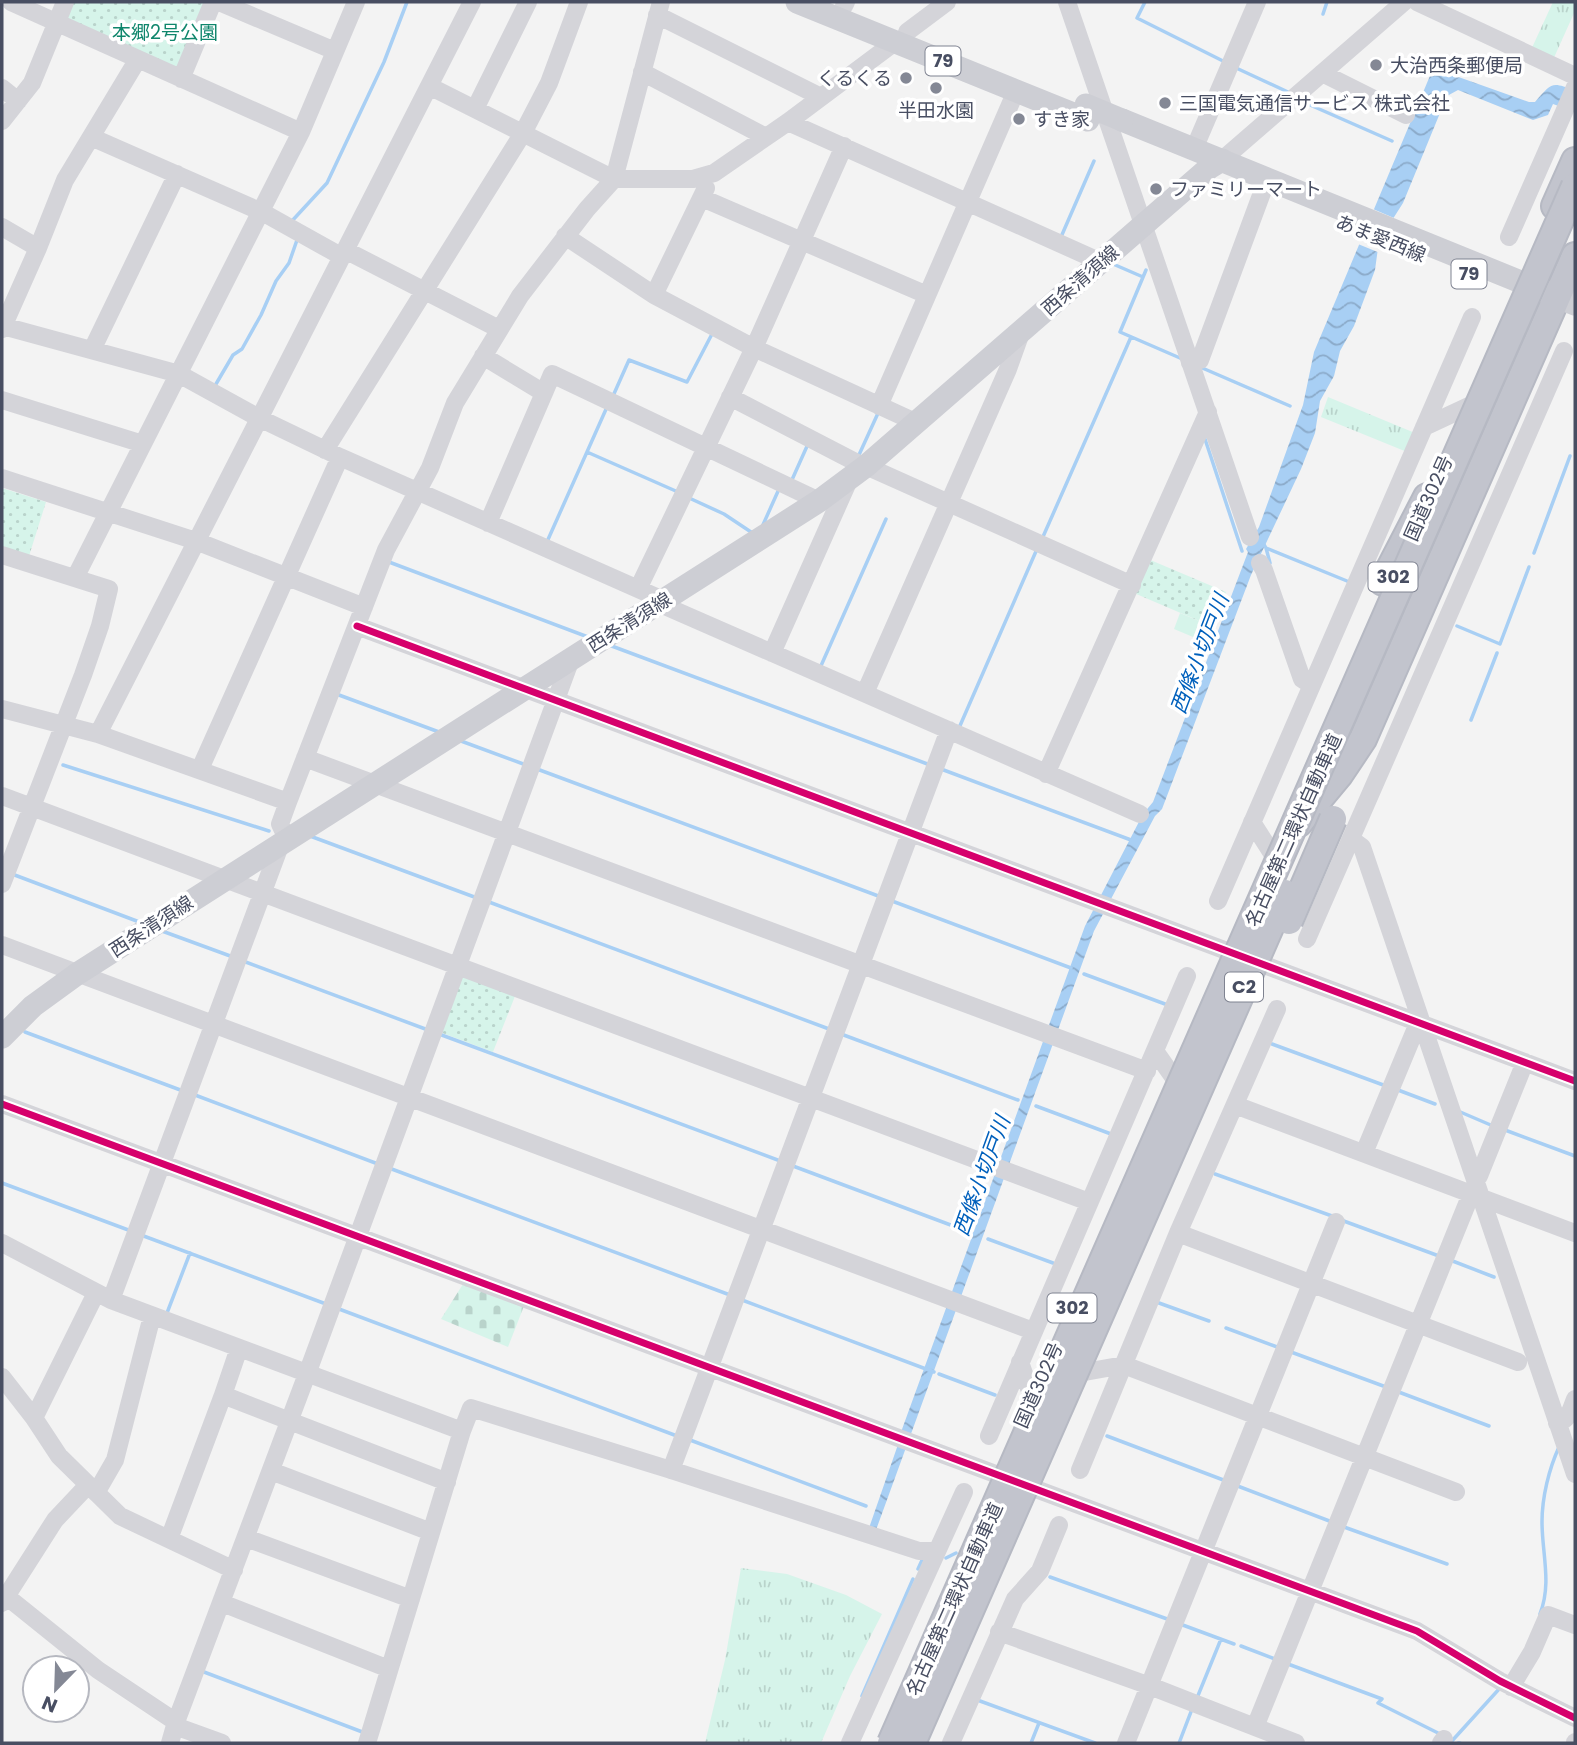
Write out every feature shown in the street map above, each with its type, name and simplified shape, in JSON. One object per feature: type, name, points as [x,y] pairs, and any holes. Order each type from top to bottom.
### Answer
[{"type":"highway","points":[[1567,192],[1575,153]]},
{"type":"highway","name":"国道302号","points":[[882,1743],[1036,1389],[1275,855],[1520,288],[1567,192],[1575,161]]},
{"type":"highway","name":"名古屋第二環状自動車道","points":[[891,1743],[1567,192]]},
{"type":"highway","name":"名古屋第二環状自動車道","points":[[912,1743],[1575,231]]},
{"type":"highway","name":"国道302号","points":[[1275,855],[1339,775],[1363,739],[1510,405],[1565,306],[1575,256]]},
{"type":"highway","points":[[1087,1297],[1179,1044],[1383,582],[1440,471]]},
{"type":"highway","points":[[1032,1469],[1172,1192],[1333,819],[1428,610],[1474,486]]},
{"type":"main road","name":"あま愛西線","points":[[797,2],[901,37],[1565,306]]},
{"type":"main road","name":"あま愛西線","points":[[841,3],[901,37],[1016,90],[1087,112]]},
{"type":"main road","name":"あま愛西線","points":[[1123,127],[1194,149],[1215,164],[1263,190],[1366,225]]},
{"type":"main road","name":"西条清須線","points":[[2,1037],[33,1006],[77,974],[819,501],[860,471],[1215,164]]},
{"type":"street","points":[[11,2],[302,132]]},
{"type":"street","points":[[2,121],[32,83],[65,2]]},
{"type":"street","points":[[181,79],[213,2]]},
{"type":"street","points":[[219,2],[335,51]]},
{"type":"street","points":[[75,578],[302,132],[356,2]]},
{"type":"street","points":[[98,734],[472,2]]},
{"type":"street","points":[[475,109],[528,2]]},
{"type":"street","points":[[200,769],[284,577],[332,454],[425,290],[523,133],[549,83],[579,2]]},
{"type":"street","points":[[429,86],[614,178],[692,179],[713,173],[788,122],[947,2]]},
{"type":"street","points":[[1067,2],[1250,537]]},
{"type":"street","points":[[1194,149],[1256,2]]},
{"type":"street","points":[[1215,164],[1404,2]]},
{"type":"street","points":[[1417,2],[1575,76]]},
{"type":"street","points":[[34,1418],[104,1297],[163,1165],[284,841],[279,824],[386,550],[430,468],[455,403],[499,329],[565,236],[614,178],[659,8],[821,97]]},
{"type":"street","points":[[138,59],[65,180],[3,326],[179,374],[332,454],[638,589],[772,653],[1140,814]]},
{"type":"street","points":[[642,72],[766,137]]},
{"type":"street","points":[[1322,73],[1406,115]]},
{"type":"street","points":[[2,88],[18,100]]},
{"type":"street","points":[[1509,237],[1575,88]]},
{"type":"street","points":[[879,406],[1016,90]]},
{"type":"street","points":[[788,122],[1101,262]]},
{"type":"street","points":[[91,137],[262,212],[425,290],[499,329]]},
{"type":"street","points":[[638,589],[754,348],[844,146]]},
{"type":"street","points":[[1543,161],[1567,192]]},
{"type":"street","points":[[654,295],[713,173]]},
{"type":"street","points":[[92,350],[177,174]]},
{"type":"street","points":[[1191,363],[1200,360],[1263,190]]},
{"type":"street","points":[[702,198],[927,295]]},
{"type":"street","points":[[2,227],[38,248]]},
{"type":"street","points":[[565,236],[654,295],[754,348],[915,422]]},
{"type":"street","points":[[1218,901],[1472,317]]},
{"type":"street","points":[[865,693],[1015,352],[1021,330]]},
{"type":"street","points":[[1307,939],[1564,351]]},
{"type":"street","points":[[483,356],[544,393]]},
{"type":"street","points":[[488,523],[552,374],[819,501]]},
{"type":"street","points":[[730,397],[860,471],[950,502],[1132,584]]},
{"type":"street","points":[[2,400],[143,444]]},
{"type":"street","points":[[1510,405],[1527,437]]},
{"type":"street","points":[[1424,427],[1469,406]]},
{"type":"street","points":[[1046,774],[1208,412]]},
{"type":"street","points":[[772,653],[860,471]]},
{"type":"street","points":[[2,478],[196,541],[364,607]]},
{"type":"street","points":[[2,555],[109,589],[100,626],[83,674],[2,884]]},
{"type":"street","points":[[1260,563],[1302,679],[1311,685]]},
{"type":"street","points":[[357,626],[1575,1081]]},
{"type":"street","points":[[174,1730],[571,659]]},
{"type":"street","points":[[2,709],[98,734],[288,802]]},
{"type":"street","points":[[671,1470],[948,730]]},
{"type":"street","points":[[305,758],[1147,1072]]},
{"type":"street","points":[[2,796],[1089,1202]]},
{"type":"street","points":[[1252,822],[1275,855],[1364,810]]},
{"type":"street","points":[[1351,839],[1362,847],[1418,1021],[1575,1474]]},
{"type":"street","points":[[2,945],[1033,1331]]},
{"type":"street","points":[[989,1436],[1187,976]]},
{"type":"street","points":[[1080,1470],[1178,1233],[1277,1009]]},
{"type":"street","points":[[1364,1153],[1418,1021]]},
{"type":"street","points":[[1155,1052],[1174,1078]]},
{"type":"street","points":[[1255,1727],[1476,1189],[1525,1062]]},
{"type":"street","points":[[2,1104],[1417,1631],[1506,1684],[1575,1718]]},
{"type":"street","points":[[1235,1105],[1364,1153],[1476,1189],[1575,1233]]},
{"type":"street","points":[[1126,1743],[1336,1222]]},
{"type":"street","points":[[1178,1233],[1518,1362]]},
{"type":"street","points":[[2,1243],[104,1297],[462,1431]]},
{"type":"street","points":[[152,1315],[115,1460],[92,1489],[55,1520],[5,1594],[174,1730],[222,1743]]},
{"type":"street","points":[[169,1539],[239,1348]]},
{"type":"street","points":[[1020,1362],[1036,1389],[1124,1365],[1456,1492]]},
{"type":"street","points":[[2,1377],[59,1456],[120,1516],[234,1570]]},
{"type":"street","points":[[223,1395],[447,1482]]},
{"type":"street","points":[[1561,1435],[1563,1422],[1569,1416],[1575,1399]]},
{"type":"street","points":[[367,1743],[471,1408],[919,1551],[937,1551]]},
{"type":"street","points":[[271,1471],[431,1532]]},
{"type":"street","points":[[850,1743],[964,1492]]},
{"type":"street","points":[[951,1743],[1015,1599],[1040,1571],[1059,1525]]},
{"type":"street","points":[[246,1538],[411,1599]]},
{"type":"street","points":[[222,1603],[390,1668]]},
{"type":"street","points":[[1506,1684],[1532,1652],[1548,1615],[1575,1625]]},
{"type":"street","points":[[999,1632],[1150,1686],[1296,1743]]},
{"type":"green space","name":"本郷2号公園","points":[[70,2],[204,3],[177,68],[63,17]]},
{"type":"green space","points":[[1553,2],[1575,2],[1575,11],[1552,62],[1530,52]]},
{"type":"green space","points":[[1328,397],[1415,433],[1407,452],[1321,417]]},
{"type":"green space","points":[[2,488],[46,502],[29,556],[2,548]]},
{"type":"green space","points":[[1148,559],[1226,592],[1211,626],[1134,593]]},
{"type":"green space","points":[[1180,613],[1211,626],[1205,642],[1174,629]]},
{"type":"green space","points":[[459,972],[517,991],[493,1052],[437,1031]]},
{"type":"green space","points":[[463,1284],[524,1306],[508,1347],[441,1319]]},
{"type":"green space","points":[[741,1568],[787,1574],[846,1595],[882,1614],[850,1676],[821,1743],[705,1743],[725,1660]]},
{"type":"water","points":[[1436,69],[1529,102],[1535,102],[1552,86],[1561,86],[1575,91],[1575,112],[1553,104],[1548,115],[1533,120],[1458,90],[1447,96],[1403,203],[1378,248],[1375,270],[1354,326],[1340,351],[1334,376],[1320,401],[1315,433],[1251,575],[1162,809],[1155,816],[1094,931],[876,1530],[869,1528],[901,1432],[1085,926],[1143,814],[1153,802],[1248,552],[1246,549],[1259,527],[1303,405],[1314,352],[1432,71]]},
{"type":"pier","points":[[1373,209],[1394,218],[1380,253],[1358,244]]},
{"type":"waterway","points":[[291,222],[327,183],[384,62],[407,2]]},
{"type":"waterway","points":[[1145,2],[1137,18],[1225,62]]},
{"type":"waterway","points":[[1323,14],[1327,2]]},
{"type":"waterway","points":[[1234,67],[1288,92]]},
{"type":"waterway","points":[[1301,101],[1392,141]]},
{"type":"waterway","points":[[1061,237],[1094,161]]},
{"type":"waterway","points":[[216,384],[233,355],[242,349],[276,281],[289,263],[297,240]]},
{"type":"waterway","points":[[1113,264],[1143,277]]},
{"type":"waterway","points":[[1146,270],[1120,332],[1180,358]]},
{"type":"waterway","points":[[613,396],[629,360],[687,382],[712,334]]},
{"type":"waterway","points":[[1042,539],[1131,337]]},
{"type":"waterway","points":[[1200,367],[1290,406]]},
{"type":"waterway","points":[[546,544],[607,407]]},
{"type":"waterway","points":[[858,457],[879,411]]},
{"type":"waterway","points":[[1204,436],[1242,551]]},
{"type":"waterway","points":[[791,482],[808,444]]},
{"type":"waterway","points":[[587,452],[678,492]]},
{"type":"waterway","points":[[1534,553],[1570,456]]},
{"type":"waterway","points":[[762,527],[779,489]]},
{"type":"waterway","points":[[687,497],[724,514],[754,534]]},
{"type":"waterway","points":[[820,668],[886,519]]},
{"type":"waterway","points":[[1262,541],[1266,548],[1347,581]]},
{"type":"waterway","points":[[1266,548],[1270,563]]},
{"type":"waterway","points":[[959,728],[1037,549]]},
{"type":"waterway","points":[[389,562],[588,637]]},
{"type":"waterway","points":[[1457,626],[1500,644],[1529,567]]},
{"type":"waterway","points":[[609,645],[930,765]]},
{"type":"waterway","points":[[1471,720],[1497,653]]},
{"type":"waterway","points":[[339,695],[439,732]]},
{"type":"waterway","points":[[461,741],[526,765]]},
{"type":"waterway","points":[[63,765],[269,831]]},
{"type":"waterway","points":[[537,769],[881,897]]},
{"type":"waterway","points":[[941,769],[1131,840]]},
{"type":"waterway","points":[[310,836],[477,898]]},
{"type":"waterway","points":[[12,874],[142,923]]},
{"type":"waterway","points":[[892,901],[1071,968]]},
{"type":"waterway","points":[[489,902],[829,1029]]},
{"type":"waterway","points":[[162,931],[233,957]]},
{"type":"waterway","points":[[243,961],[428,1030]]},
{"type":"waterway","points":[[1084,974],[1165,1004]]},
{"type":"waterway","points":[[25,1032],[183,1091]]},
{"type":"waterway","points":[[439,1034],[783,1162]]},
{"type":"waterway","points":[[841,1034],[1018,1100]]},
{"type":"waterway","points":[[1272,1044],[1386,1086]]},
{"type":"waterway","points":[[1398,1090],[1435,1104]]},
{"type":"waterway","points":[[195,1095],[378,1164]]},
{"type":"waterway","points":[[1036,1106],[1111,1134]]},
{"type":"waterway","points":[[1458,1111],[1493,1126]]},
{"type":"waterway","points":[[1505,1130],[1575,1156]]},
{"type":"waterway","name":"西條小切戸川","points":[[793,1166],[972,1233]]},
{"type":"waterway","points":[[389,1168],[730,1295]]},
{"type":"waterway","points":[[1215,1174],[1332,1216]]},
{"type":"waterway","points":[[2,1183],[131,1231]]},
{"type":"waterway","points":[[1341,1220],[1439,1256]]},
{"type":"waterway","points":[[141,1235],[326,1304]]},
{"type":"waterway","points":[[988,1239],[1053,1263]]},
{"type":"waterway","points":[[167,1313],[190,1253]]},
{"type":"waterway","points":[[1450,1260],[1494,1277]]},
{"type":"waterway","points":[[742,1300],[934,1372]]},
{"type":"waterway","points":[[1159,1303],[1209,1321]]},
{"type":"waterway","points":[[339,1309],[677,1436]]},
{"type":"waterway","points":[[1226,1328],[1280,1348]]},
{"type":"waterway","points":[[1291,1352],[1386,1387]]},
{"type":"waterway","points":[[939,1374],[995,1395]]},
{"type":"waterway","points":[[1396,1391],[1489,1426]]},
{"type":"waterway","points":[[1107,1436],[1226,1481]]},
{"type":"waterway","points":[[690,1440],[866,1506]]},
{"type":"waterway","points":[[1540,1614],[1546,1580],[1542,1534],[1543,1503],[1549,1474],[1559,1447]]},
{"type":"waterway","points":[[1235,1485],[1332,1522]]},
{"type":"waterway","points":[[1344,1527],[1447,1564]]},
{"type":"waterway","points":[[946,1558],[956,1553]]},
{"type":"waterway","points":[[918,1569],[923,1558]]},
{"type":"waterway","points":[[1050,1577],[1170,1620]]},
{"type":"waterway","points":[[862,1696],[913,1579]]},
{"type":"waterway","points":[[1180,1624],[1234,1644]]},
{"type":"waterway","points":[[1197,1698],[1221,1639]]},
{"type":"waterway","points":[[1241,1646],[1275,1659]]},
{"type":"waterway","points":[[1288,1664],[1382,1699],[1378,1703],[1442,1735]]},
{"type":"waterway","points":[[204,1672],[365,1733]]},
{"type":"waterway","points":[[1451,1742],[1500,1688]]},
{"type":"waterway","points":[[980,1701],[1095,1743]]},
{"type":"waterway","points":[[1179,1743],[1192,1709]]},
{"type":"waterway","points":[[1031,1743],[1039,1723]]},
{"type":"cycle path","points":[[357,626],[1575,1081]]},
{"type":"cycle path","points":[[2,1104],[1417,1631],[1500,1681],[1575,1718]]},
{"type":"place","name":"大治西条郵便局","points":[[1376,65]]},
{"type":"place","name":"くるくる","points":[[906,78]]},
{"type":"place","name":"半田水園","points":[[936,88]]},
{"type":"place","name":"三国電気通信サービス 株式会社","points":[[1165,103]]},
{"type":"place","name":"すき家","points":[[1019,119]]},
{"type":"place","name":"ファミリーマート","points":[[1156,189]]}]
